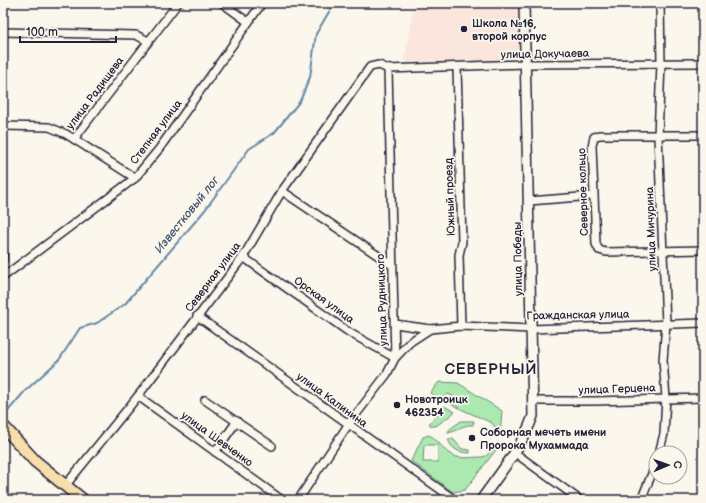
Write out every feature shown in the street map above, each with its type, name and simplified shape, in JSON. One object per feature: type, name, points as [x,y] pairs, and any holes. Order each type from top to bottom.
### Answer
[{"type":"main road","points":[[3,426],[35,461],[83,500]]},
{"type":"street","name":"улица Радищева","points":[[74,139],[178,3]]},
{"type":"street","points":[[222,3],[248,22]]},
{"type":"street","name":"Степная улица","points":[[3,277],[135,178],[159,149],[262,3]]},
{"type":"street","name":"улица Победы","points":[[481,500],[515,453],[531,423],[533,416],[524,3]]},
{"type":"street","name":"улица Мичурина","points":[[660,3],[661,64],[658,136],[666,324],[663,360],[666,398],[664,434],[661,445]]},
{"type":"street","points":[[3,32],[136,35],[148,41]]},
{"type":"street","name":"улица Докучаева","points":[[388,69],[457,68],[525,64],[703,64]]},
{"type":"street","name":"Северная улица","points":[[65,486],[138,396],[243,257],[282,191],[370,67],[379,65],[388,69]]},
{"type":"street","name":"Южный проезд","points":[[457,68],[462,242],[459,255],[460,326]]},
{"type":"street","name":"улица Рудницкого","points":[[298,500],[348,425],[387,374],[395,358],[388,69]]},
{"type":"street","points":[[3,126],[49,127],[74,139],[135,178]]},
{"type":"street","name":"Северное кольцо","points":[[703,135],[599,135],[594,137],[592,146],[596,244],[599,250],[606,252],[703,250]]},
{"type":"street","points":[[282,191],[392,265]]},
{"type":"street","points":[[529,201],[593,196]]},
{"type":"street","points":[[3,252],[3,260]]},
{"type":"street","name":"Орская улица","points":[[243,257],[350,333],[395,358]]},
{"type":"street","name":"улица Калинина","points":[[197,316],[454,500]]},
{"type":"street","name":"Гражданская улица","points":[[395,324],[430,330],[460,326],[531,329],[703,323]]},
{"type":"street","name":"Гражданская улица","points":[[395,358],[410,342],[430,330]]},
{"type":"street","name":"улица Шевченко","points":[[138,396],[282,500]]},
{"type":"street","name":"улица Герцена","points":[[533,401],[703,398]]},
{"type":"street","points":[[205,400],[272,446]]},
{"type":"street","points":[[215,452],[237,421]]},
{"type":"street","points":[[515,453],[580,500]]},
{"type":"street","points":[[641,500],[648,483]]},
{"type":"shaded area","name":"Школа №16, второй корпус","points":[[414,3],[518,3],[520,60],[411,65],[404,60]]},
{"type":"green space","points":[[439,382],[458,383],[502,411],[500,435],[492,423],[452,405],[453,396],[448,394],[444,398],[438,400],[430,393]]},
{"type":"green space","points":[[444,406],[455,412],[436,426],[429,424]]},
{"type":"green space","points":[[461,421],[474,421],[473,425],[465,426],[447,433],[450,429]]},
{"type":"green space","points":[[429,435],[450,454],[461,458],[486,456],[497,445],[499,446],[465,490],[453,492],[411,461],[423,437]],"holes":[[[424,445],[438,445],[438,462],[423,462]]]},
{"type":"green space","points":[[448,439],[453,439],[462,449],[470,450],[470,453],[456,450],[453,448]]},
{"type":"waterway","name":"Известковый лог","points":[[8,411],[25,391],[59,360],[80,328],[97,323],[125,304],[205,210],[249,149],[274,133],[300,101],[310,77],[316,34],[333,5],[339,3]]},
{"type":"place","name":"Школа №16, второй корпус","points":[[464,29]]},
{"type":"place","name":"Новотроицк 462354","points":[[397,405]]},
{"type":"place","name":"Соборная мечеть имени Пророка Мухаммада","points":[[472,438]]},
{"type":"district","name":"СЕВЕРНЫЙ","points":[[491,369]]}]
